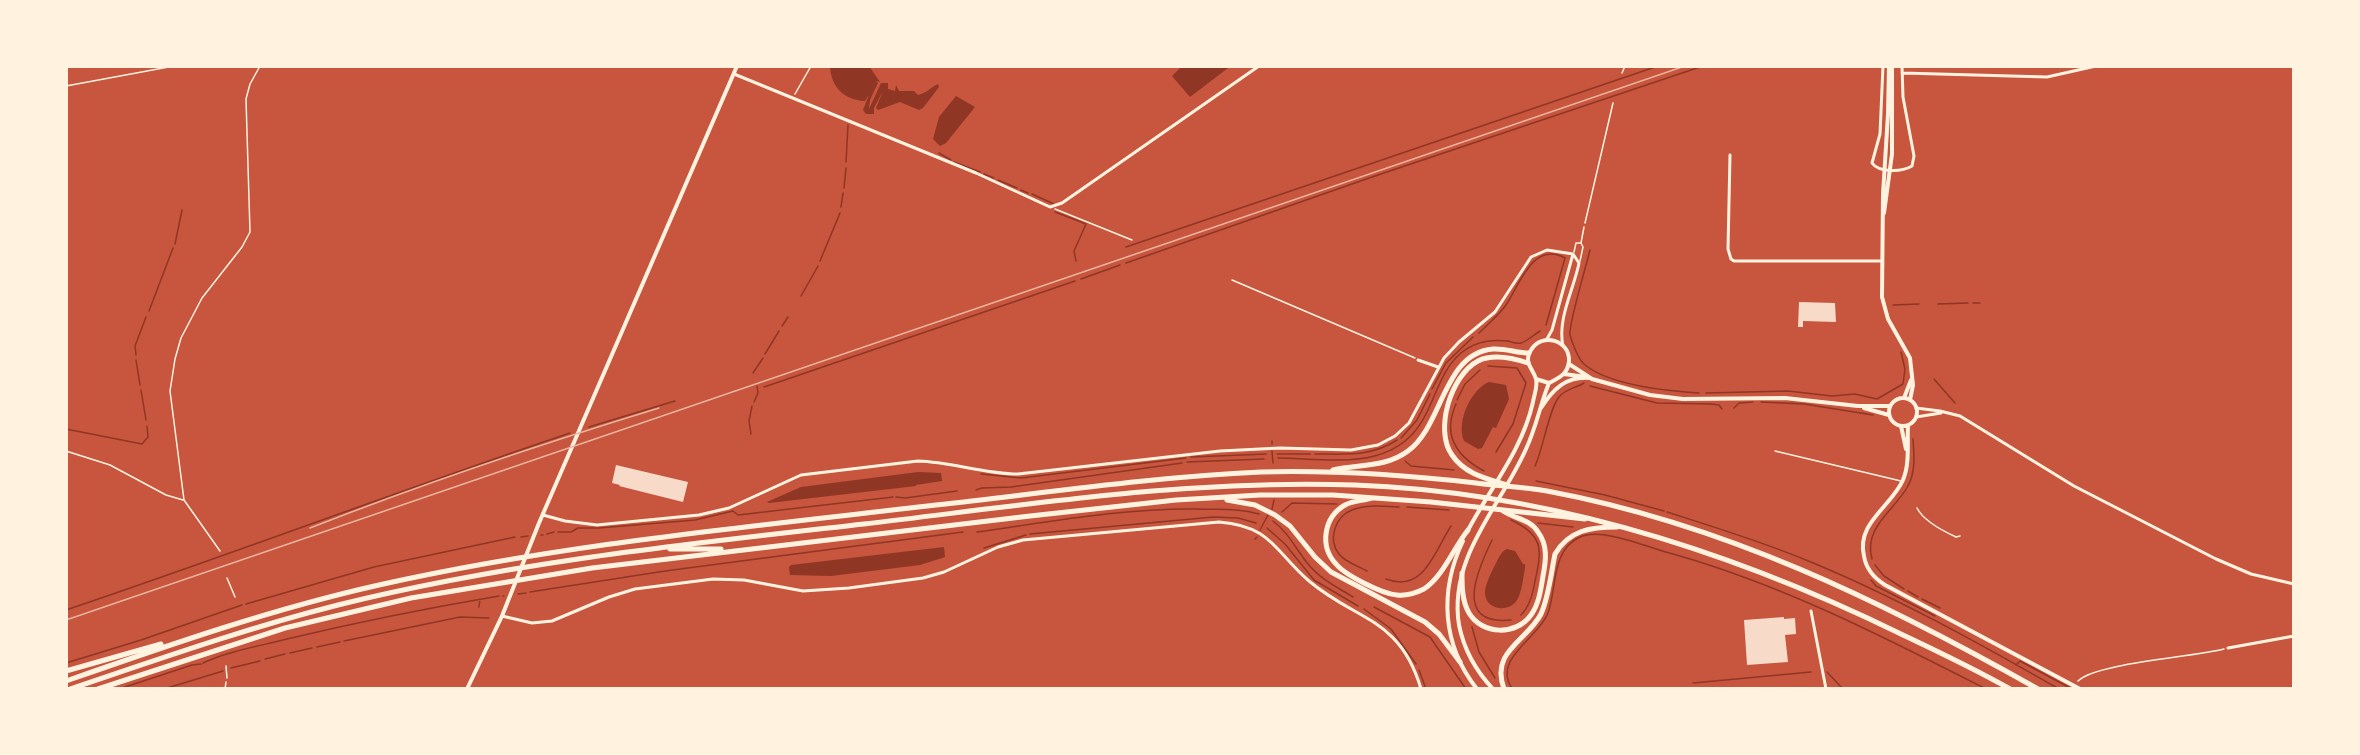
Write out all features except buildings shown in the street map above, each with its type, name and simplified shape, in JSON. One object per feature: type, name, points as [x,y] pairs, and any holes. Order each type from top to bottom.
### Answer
[{"type":"highway","points":[[1326,472],[1346,467],[1383,464],[1410,450],[1429,426],[1456,371],[1470,357],[1493,349],[1529,353]]},
{"type":"highway","points":[[1517,488],[1478,476],[1463,467],[1448,448],[1443,422],[1447,406],[1460,379],[1478,362],[1500,357],[1528,363]]},
{"type":"highway","points":[[66,681],[180,641],[350,592],[530,555],[1138,481],[1262,472],[1326,472],[1413,477],[1545,491],[1653,517],[1761,553],[1839,585],[1900,614],[2038,689]]},
{"type":"highway","points":[[70,689],[192,647],[288,618],[389,593],[517,568],[708,542],[1143,492],[1240,485],[1354,485],[1482,496],[1550,508],[1626,527],[1734,561],[1835,601],[2010,689]]},
{"type":"highway","points":[[98,689],[296,625],[411,598],[512,580],[740,550],[1152,502],[1282,495],[1377,497],[1567,518],[1599,519]]},
{"type":"highway","points":[[1377,497],[1352,502],[1340,509],[1330,519],[1326,539],[1330,557],[1341,570],[1390,594],[1414,593],[1428,585],[1468,530]]},
{"type":"highway","points":[[1217,498],[1255,505],[1275,515],[1290,526],[1315,557],[1331,572],[1416,616],[1433,628],[1460,662]]},
{"type":"highway","points":[[1461,573],[1466,607],[1480,625],[1490,629],[1506,630],[1521,625],[1531,616],[1538,602],[1545,567],[1544,543],[1533,525],[1502,510]]},
{"type":"highway","points":[[1504,689],[1501,672],[1504,659],[1541,614],[1556,554],[1564,540],[1582,530],[1626,527]]},
{"type":"highway","points":[[662,549],[740,550]]},
{"type":"highway","points":[[66,670],[147,647],[180,641]]},
{"type":"street","points":[[467,689],[502,616],[543,514],[737,66]]},
{"type":"street","points":[[734,74],[1011,188],[1045,206],[1053,207],[1259,66]]},
{"type":"street","points":[[1883,66],[1880,134],[1872,161],[1875,167],[1906,169],[1914,162],[1903,97],[1902,66]]},
{"type":"street","points":[[1890,66],[1883,303],[1889,321],[1908,352],[1912,366],[1910,400]]},
{"type":"street","points":[[1902,73],[2047,76],[2096,66]]},
{"type":"street","points":[[1730,155],[1728,249],[1734,261],[1866,263],[1883,261]]},
{"type":"street","points":[[543,514],[565,521],[597,525],[699,516],[729,508],[801,475],[918,461],[937,462],[993,473],[1018,474],[1220,451],[1370,448],[1390,439],[1409,423],[1438,368],[1459,342],[1495,312],[1531,257],[1547,250],[1573,254]]},
{"type":"street","points":[[1493,689],[1477,669],[1463,640],[1457,613],[1461,573],[1486,520],[1526,449],[1549,383],[1564,374],[1569,364],[1562,337],[1565,314],[1579,265],[1573,254]]},
{"type":"street","points":[[1547,339],[1552,330],[1573,254]]},
{"type":"street","points":[[1477,689],[1460,662],[1451,637],[1447,597],[1453,566],[1468,530],[1516,450],[1528,421],[1536,387],[1536,379],[1528,363],[1529,353],[1535,345],[1547,339],[1553,339],[1563,346]]},
{"type":"street","points":[[1418,360],[1438,368]]},
{"type":"street","points":[[1569,364],[1589,378]]},
{"type":"street","points":[[1564,374],[1589,378],[1634,392],[1673,398],[1785,398],[1858,406],[1890,406]]},
{"type":"street","points":[[1539,411],[1555,388],[1567,381],[1589,378]]},
{"type":"street","points":[[1536,379],[1549,383]]},
{"type":"street","points":[[1904,398],[1912,380]]},
{"type":"street","points":[[1944,412],[1916,417],[1908,425],[1901,426],[1894,423],[1889,415],[1890,406],[1897,399],[1904,398],[1910,400],[1917,408],[1944,412],[1950,413],[1970,421],[2074,486],[2225,564],[2251,574],[2294,584]]},
{"type":"street","points":[[1858,406],[1889,415]]},
{"type":"street","points":[[1916,417],[1917,408]]},
{"type":"street","points":[[1908,425],[1905,476],[1870,522],[1864,537],[1865,561],[1872,574],[1879,581],[2080,689]]},
{"type":"street","points":[[1901,426],[1908,453]]},
{"type":"street","points":[[502,616],[524,623],[544,623],[635,589],[713,579],[744,580],[795,591],[858,587],[928,577],[998,547],[1023,540],[1225,522],[1248,528],[1264,536],[1314,585],[1382,626],[1406,654],[1421,689]]},
{"type":"street","points":[[1811,611],[1826,689]]},
{"type":"street","points":[[2228,648],[2294,636]]},
{"type":"lane","points":[[1579,265],[1584,227]]},
{"type":"lane","points":[[1573,254],[1576,243],[1581,243]]},
{"type":"lane","points":[[1774,451],[1902,481]]},
{"type":"lane","points":[[1917,508],[1920,513],[1940,528],[1956,537],[1960,536]]},
{"type":"lane","points":[[226,666],[227,678]]},
{"type":"path","points":[[66,86],[174,66]]},
{"type":"path","points":[[220,551],[184,500],[170,391],[181,338],[202,298],[242,247],[250,232],[246,99],[250,84],[260,66]]},
{"type":"path","points":[[793,97],[811,66]]},
{"type":"path","points":[[1622,73],[1625,66]]},
{"type":"path","points":[[1584,227],[1613,103]]},
{"type":"path","points":[[1053,207],[1132,240]]},
{"type":"path","points":[[1232,280],[1418,360]]},
{"type":"path","points":[[66,451],[110,465],[166,495],[184,500]]},
{"type":"path","points":[[227,578],[235,597]]},
{"type":"path","points":[[2075,686],[2083,676],[2093,673],[2228,648]]},
{"type":"path","points":[[225,689],[227,678]]},
{"type":"shaded area","points":[[830,66],[869,66],[880,82],[876,81],[878,83],[870,100],[869,109],[881,83],[888,83],[888,89],[895,91],[896,85],[899,91],[914,91],[918,95],[938,84],[939,87],[919,110],[900,102],[878,110],[876,108],[883,91],[874,108],[874,114],[866,114],[863,110],[869,95],[865,101],[845,95],[836,86]]},
{"type":"shaded area","points":[[1182,66],[1228,66],[1228,68],[1190,97],[1172,76]]},
{"type":"shaded area","points":[[956,96],[975,107],[946,143],[940,146],[933,139],[939,117]]},
{"type":"shaded area","points":[[1489,382],[1506,385],[1509,399],[1496,428],[1493,427],[1482,448],[1478,449],[1464,441],[1462,425],[1471,399],[1482,386]]},
{"type":"shaded area","points":[[918,472],[941,473],[942,481],[916,486],[767,502],[801,487]]},
{"type":"shaded area","points":[[944,547],[945,557],[920,565],[831,576],[790,575],[791,565]]},
{"type":"shaded area","points":[[1507,549],[1515,551],[1525,564],[1525,568],[1517,600],[1509,607],[1498,608],[1489,604],[1485,590],[1498,559]]},
{"type":"waterway","points":[[1126,247],[1658,66]]},
{"type":"waterway","points":[[1126,263],[1372,177],[1703,66]]},
{"type":"waterway","points":[[846,162],[848,125]]},
{"type":"waterway","points":[[939,153],[951,160]]},
{"type":"waterway","points":[[954,162],[980,172]]},
{"type":"waterway","points":[[844,188],[846,168]]},
{"type":"waterway","points":[[984,174],[994,178]]},
{"type":"waterway","points":[[998,180],[1017,188]]},
{"type":"waterway","points":[[1021,190],[1028,193]]},
{"type":"waterway","points":[[841,207],[843,193]]},
{"type":"waterway","points":[[1032,194],[1054,204]]},
{"type":"waterway","points":[[175,244],[182,210]]},
{"type":"waterway","points":[[1055,212],[1086,224],[1074,251],[1076,261]]},
{"type":"waterway","points":[[820,261],[840,213]]},
{"type":"waterway","points":[[149,311],[173,248]]},
{"type":"waterway","points":[[1590,250],[1570,329],[1572,342],[1582,362],[1595,371],[1623,382],[1699,393]]},
{"type":"waterway","points":[[1479,333],[1506,305],[1528,268],[1544,255],[1554,254],[1565,258],[1546,325]]},
{"type":"waterway","points":[[1081,279],[1120,265]]},
{"type":"waterway","points":[[801,296],[818,266]]},
{"type":"waterway","points":[[764,387],[1075,281]]},
{"type":"waterway","points":[[1938,304],[1968,303]]},
{"type":"waterway","points":[[1973,303],[1980,303]]},
{"type":"waterway","points":[[1893,305],[1919,304]]},
{"type":"waterway","points":[[136,355],[135,346],[146,317]]},
{"type":"waterway","points":[[782,326],[788,317]]},
{"type":"waterway","points":[[765,354],[779,331]]},
{"type":"waterway","points":[[1278,458],[1342,460],[1382,454],[1400,445],[1415,432],[1445,373],[1461,353],[1471,346],[1489,341],[1502,340],[1521,343],[1540,331]]},
{"type":"waterway","points":[[1432,389],[1446,363],[1473,337]]},
{"type":"waterway","points":[[1706,393],[1788,391],[1832,396],[1855,394],[1877,399],[1903,384],[1905,369],[1901,352]]},
{"type":"waterway","points":[[753,373],[763,358]]},
{"type":"waterway","points":[[136,360],[140,385]]},
{"type":"waterway","points":[[1488,366],[1517,368],[1526,383],[1513,424],[1496,452]]},
{"type":"waterway","points":[[1457,400],[1465,384],[1480,370]]},
{"type":"waterway","points":[[1934,379],[1955,403]]},
{"type":"waterway","points":[[1535,466],[1555,403],[1564,392],[1584,383]]},
{"type":"waterway","points":[[754,402],[758,393],[757,386]]},
{"type":"waterway","points":[[1590,386],[1657,403],[1711,404],[1719,405],[1722,409]]},
{"type":"waterway","points":[[141,390],[146,420]]},
{"type":"waterway","points":[[1401,438],[1417,420],[1430,394]]},
{"type":"waterway","points":[[589,427],[675,401]]},
{"type":"waterway","points":[[1734,408],[1739,403],[1753,402]]},
{"type":"waterway","points":[[1761,402],[1804,404],[1873,415]]},
{"type":"waterway","points":[[1456,404],[1451,425],[1454,443],[1466,459],[1484,471]]},
{"type":"waterway","points":[[751,434],[749,421],[752,406]]},
{"type":"waterway","points":[[66,429],[142,444],[148,437],[147,426]]},
{"type":"waterway","points":[[66,610],[570,433]]},
{"type":"waterway","points":[[1872,559],[1870,548],[1876,528],[1911,480],[1914,462],[1913,439]]},
{"type":"waterway","points":[[1315,454],[1368,452],[1397,440]]},
{"type":"waterway","points":[[1272,451],[1273,463]]},
{"type":"waterway","points":[[1191,457],[1266,454]]},
{"type":"waterway","points":[[1277,454],[1310,454]]},
{"type":"waterway","points":[[981,474],[1021,478],[1186,458]]},
{"type":"waterway","points":[[1187,462],[1264,459]]},
{"type":"waterway","points":[[1405,461],[1411,466],[1454,470]]},
{"type":"waterway","points":[[976,490],[1182,463]]},
{"type":"waterway","points":[[1536,481],[1605,495],[1664,511]]},
{"type":"waterway","points":[[896,497],[905,498],[957,491]]},
{"type":"waterway","points":[[558,532],[571,532],[578,528],[695,520],[733,511],[738,515],[893,497]]},
{"type":"waterway","points":[[1272,509],[1274,500]]},
{"type":"waterway","points":[[1282,512],[1292,503],[1337,504]]},
{"type":"waterway","points":[[1367,571],[1348,562],[1339,554],[1334,542],[1335,529],[1342,517],[1352,510],[1376,506],[1399,507]]},
{"type":"waterway","points":[[1407,507],[1449,510]]},
{"type":"waterway","points":[[977,532],[1086,516],[1169,509],[1228,510],[1259,514]]},
{"type":"waterway","points":[[1667,512],[1737,534],[1839,574],[1935,620],[2059,689]]},
{"type":"waterway","points":[[1260,530],[1268,515]]},
{"type":"waterway","points":[[1030,534],[1213,517],[1238,518],[1256,523]]},
{"type":"waterway","points":[[1511,520],[1530,532],[1535,538],[1539,552],[1532,595],[1527,608],[1521,615]]},
{"type":"waterway","points":[[1273,521],[1288,535],[1318,574],[1353,597]]},
{"type":"waterway","points":[[1538,523],[1573,527]]},
{"type":"waterway","points":[[1386,579],[1399,582],[1419,575],[1427,567],[1451,526]]},
{"type":"waterway","points":[[1267,528],[1285,544],[1314,580],[1358,606]]},
{"type":"waterway","points":[[547,534],[554,532]]},
{"type":"waterway","points":[[530,592],[665,571],[963,532]]},
{"type":"waterway","points":[[984,548],[1026,535]]},
{"type":"waterway","points":[[1512,689],[1507,678],[1508,668],[1512,658],[1548,613],[1556,570],[1564,551],[1580,537],[1590,535],[1613,536],[1754,581],[1871,632],[1986,689]]},
{"type":"waterway","points":[[521,537],[528,536]]},
{"type":"waterway","points":[[246,604],[374,567],[515,537]]},
{"type":"waterway","points":[[1492,540],[1476,580],[1475,605],[1481,614],[1493,619],[1511,620]]},
{"type":"waterway","points":[[1875,565],[1884,576],[1904,589]]},
{"type":"waterway","points":[[1871,580],[1876,586],[1935,616]]},
{"type":"waterway","points":[[1908,591],[1918,597]]},
{"type":"waterway","points":[[518,594],[526,593]]},
{"type":"waterway","points":[[203,663],[233,652],[314,633],[499,596]]},
{"type":"waterway","points":[[479,607],[480,599]]},
{"type":"waterway","points":[[1922,599],[1940,608]]},
{"type":"waterway","points":[[66,663],[242,605]]},
{"type":"waterway","points":[[1374,607],[1430,637],[1466,689]]},
{"type":"waterway","points":[[1364,609],[1391,629],[1416,664]]},
{"type":"waterway","points":[[344,641],[460,617],[489,618]]},
{"type":"waterway","points":[[1472,627],[1479,652],[1495,678]]},
{"type":"waterway","points":[[317,647],[340,642]]},
{"type":"waterway","points":[[290,653],[312,648]]},
{"type":"waterway","points":[[265,659],[285,654]]},
{"type":"waterway","points":[[231,668],[260,661]]},
{"type":"waterway","points":[[2016,665],[2020,661],[2072,689]]},
{"type":"waterway","points":[[119,689],[201,664]]},
{"type":"waterway","points":[[1419,670],[1426,689]]},
{"type":"waterway","points":[[164,689],[223,671]]},
{"type":"waterway","points":[[1693,683],[1811,672]]},
{"type":"waterway","points":[[1827,672],[1843,689]]},
{"type":"waterway","points":[[1614,689],[1621,689]]},
{"type":"railway","points":[[66,620],[1685,66]]},
{"type":"railway","points":[[310,528],[483,465],[659,408]]}]
